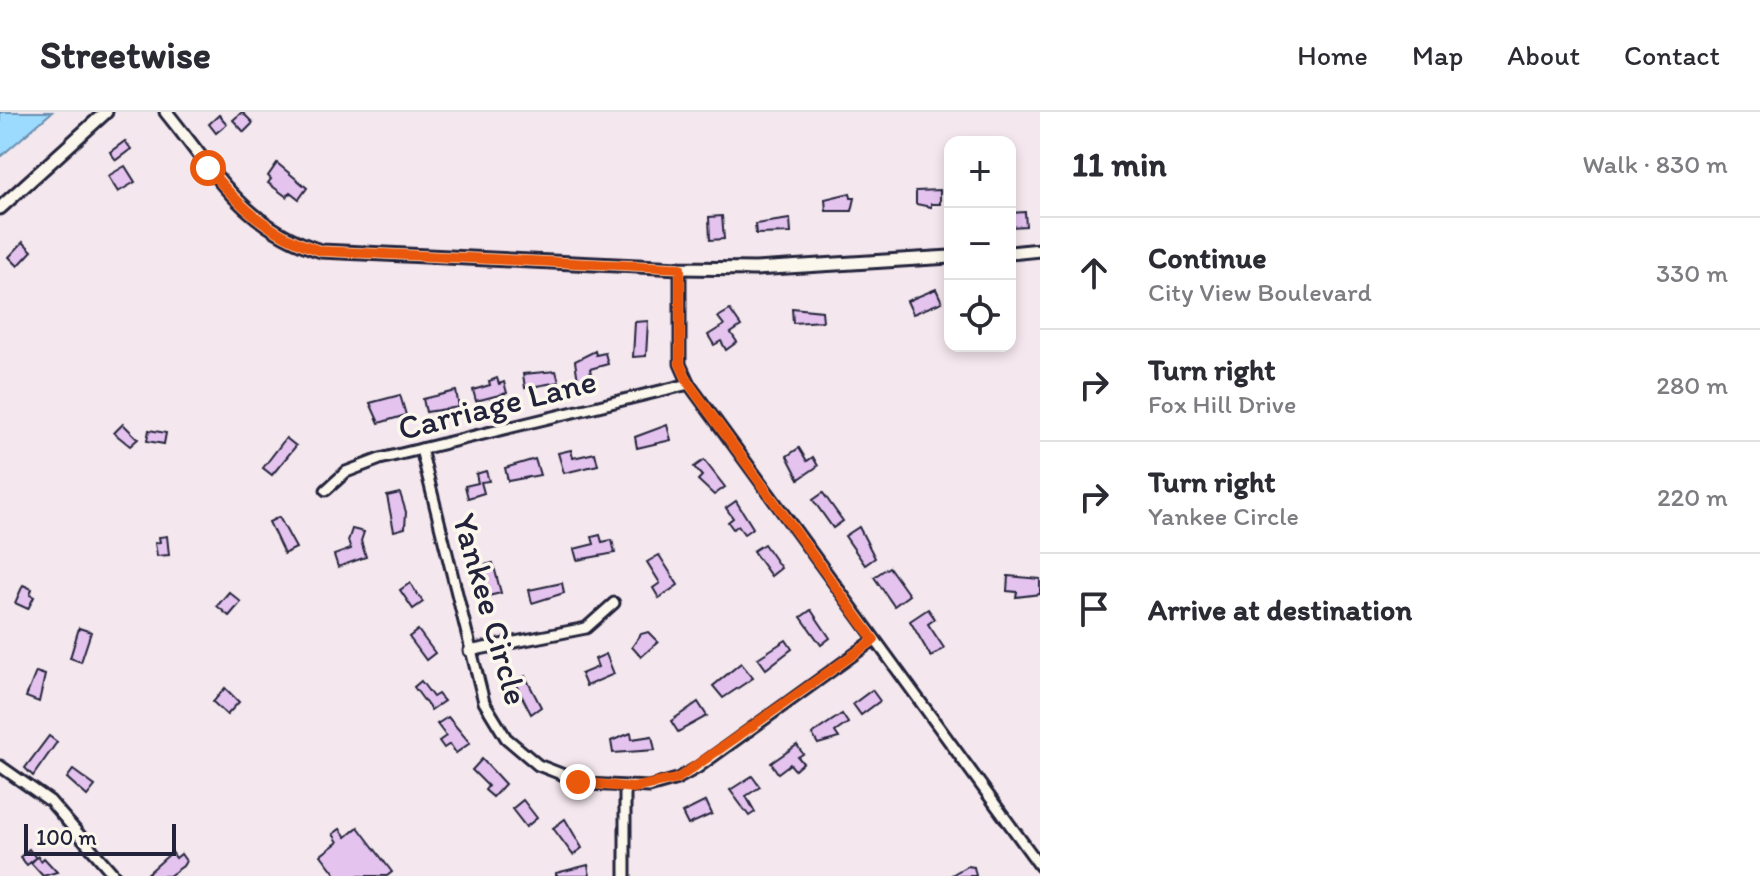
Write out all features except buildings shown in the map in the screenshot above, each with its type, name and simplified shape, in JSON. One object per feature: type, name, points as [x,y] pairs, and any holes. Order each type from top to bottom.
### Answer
[{"type":"street","points":[[0,208],[106,112]]},
{"type":"street","points":[[166,112],[220,182],[255,219],[298,244],[321,251],[755,269],[944,257]]},
{"type":"street","points":[[1016,252],[1040,250]]},
{"type":"street","points":[[680,268],[680,364],[689,384],[1040,866]]},
{"type":"street","name":"Carriage Lane","points":[[326,490],[346,472],[421,449],[689,384]]},
{"type":"street","name":"Yankee Circle","points":[[421,449],[469,651],[488,710],[518,750],[569,779],[625,788],[664,784],[684,776],[874,640]]},
{"type":"street","points":[[469,651],[586,628],[614,603]]},
{"type":"street","points":[[0,766],[52,803],[115,876]]},
{"type":"street","points":[[625,788],[625,876]]},
{"type":"water","points":[[0,112],[52,112],[0,157]]},
{"type":"route","points":[[208,168],[255,219],[298,244],[321,251],[375,256],[680,268],[680,364],[689,384],[701,396],[874,640],[793,701],[677,779],[633,788],[578,782]]}]
